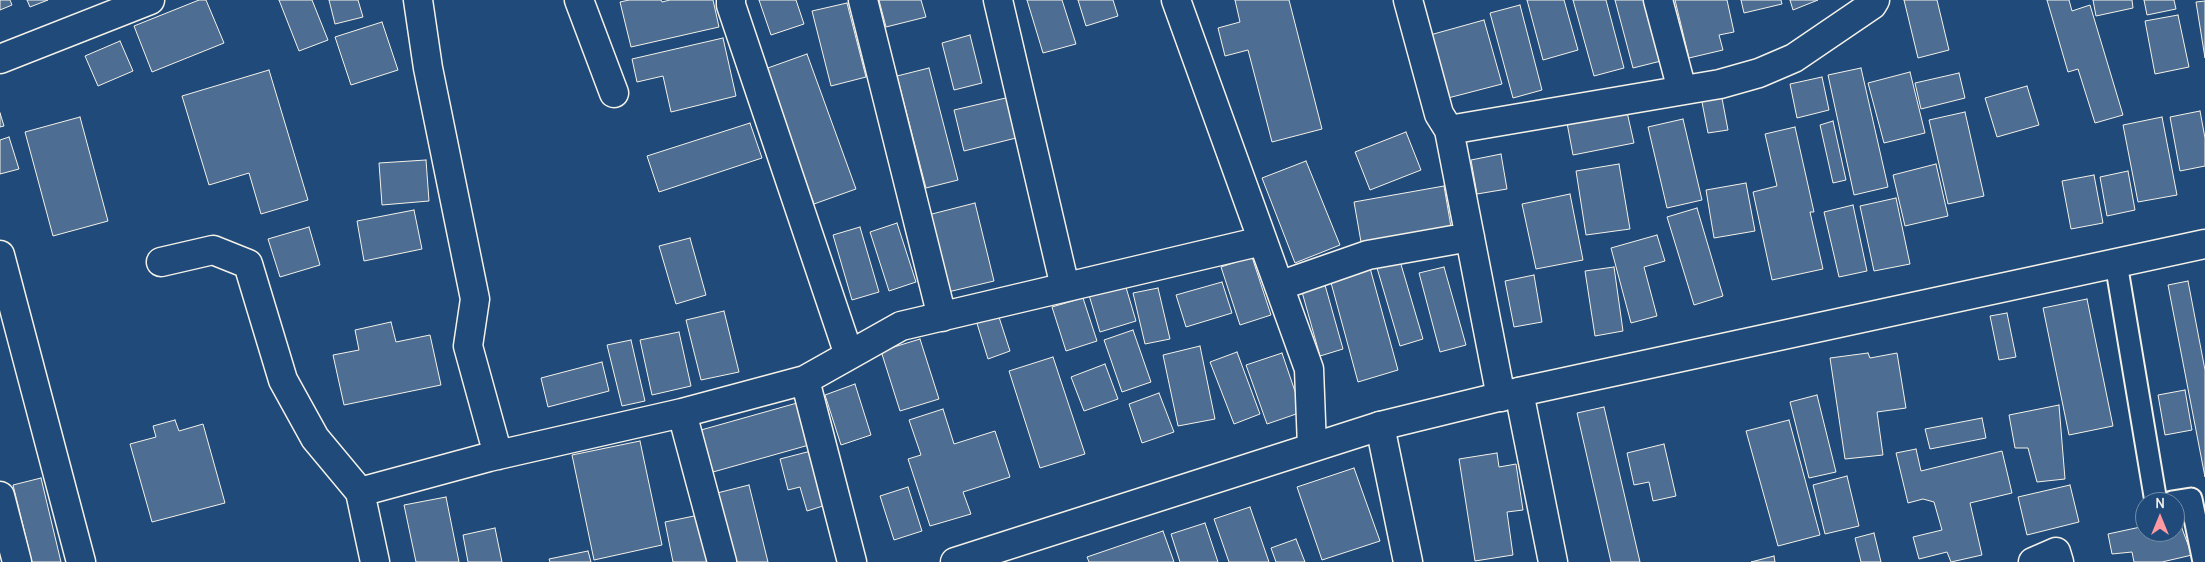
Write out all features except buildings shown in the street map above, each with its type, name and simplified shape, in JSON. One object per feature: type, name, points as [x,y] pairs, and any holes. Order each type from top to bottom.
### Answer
[{"type":"street","points":[[0,59],[150,0]]},
{"type":"street","points":[[418,0],[428,68],[475,299],[468,346],[498,455]]},
{"type":"street","points":[[579,0],[614,93]]},
{"type":"street","points":[[731,0],[731,5],[849,355]]},
{"type":"street","points":[[863,0],[942,317]]},
{"type":"street","points":[[998,0],[1064,287]]},
{"type":"street","points":[[1176,0],[1309,369],[1312,447]]},
{"type":"street","points":[[1408,0],[1439,114],[1449,130],[1470,237],[1553,562]]},
{"type":"street","points":[[1658,0],[1682,90]]},
{"type":"street","points":[[1449,130],[1720,84],[1759,73],[1794,58],[1872,5],[1875,0]]},
{"type":"street","points":[[1279,286],[1368,255],[1470,237]]},
{"type":"street","points":[[360,492],[498,455],[682,413],[805,380],[901,326],[1262,241]]},
{"type":"street","points":[[955,562],[1380,426],[1510,394],[2205,244]]},
{"type":"street","points":[[161,262],[214,250],[248,264],[283,380],[315,438],[360,492],[375,562]]},
{"type":"street","points":[[0,255],[81,562]]},
{"type":"street","points":[[805,380],[852,562]]},
{"type":"street","points":[[682,413],[722,562]]},
{"type":"street","points":[[1380,426],[1408,562]]},
{"type":"street","points":[[0,496],[17,562]]},
{"type":"street","points":[[2033,562],[2056,552],[2059,562]]},
{"type":"lane","points":[[2116,263],[2154,492]]},
{"type":"lane","points":[[2185,500],[2191,499],[2204,562]]}]
